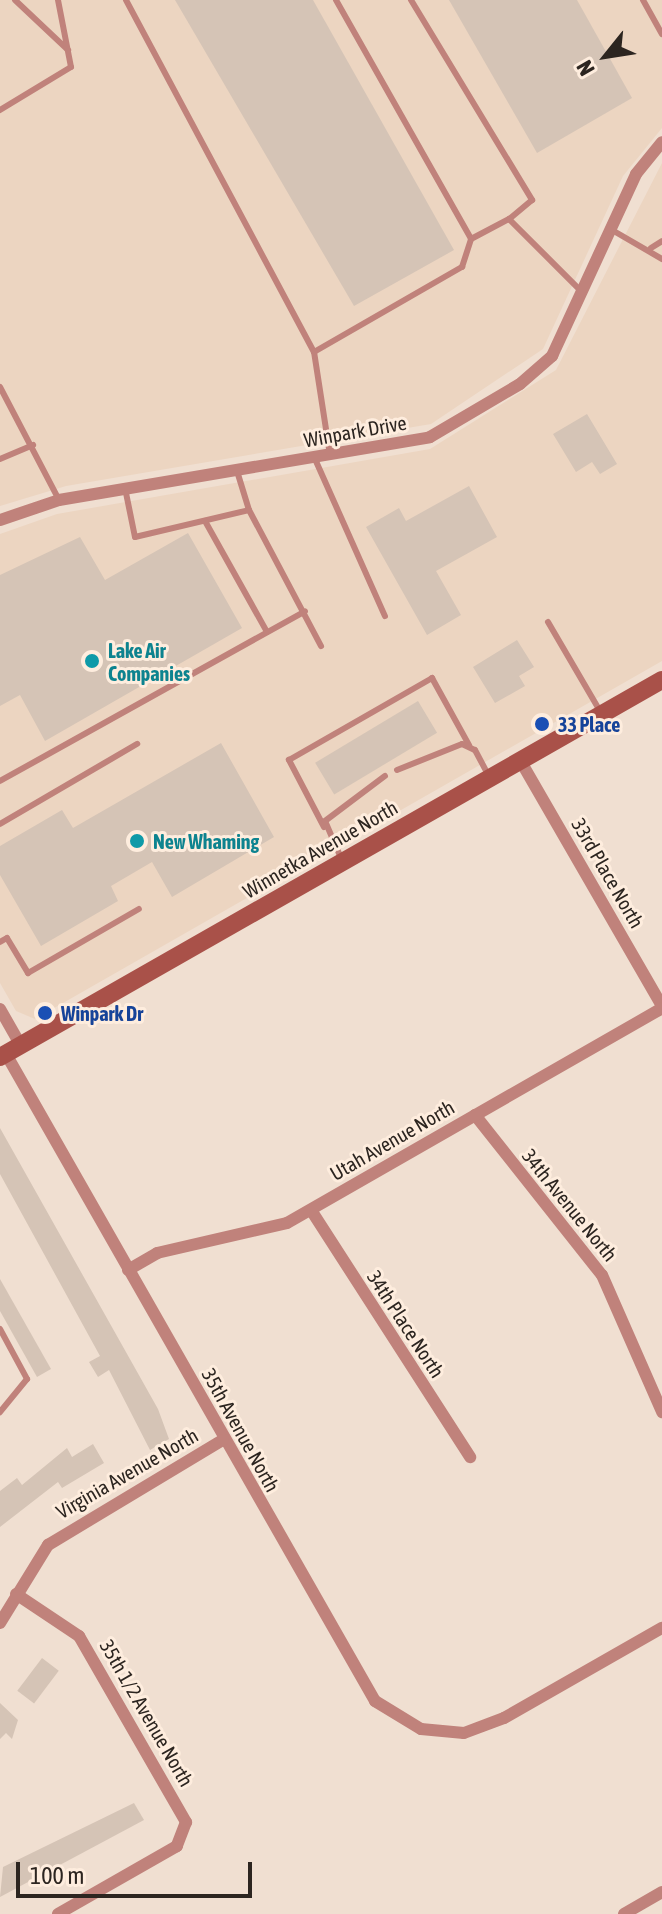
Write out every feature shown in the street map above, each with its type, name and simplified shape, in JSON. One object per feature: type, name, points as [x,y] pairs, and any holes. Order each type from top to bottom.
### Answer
[{"type":"main road","name":"Winnetka Avenue North","points":[[9,1052],[662,680]]},
{"type":"street","name":"Winpark Drive","points":[[0,520],[59,500],[315,459],[430,437],[520,384],[552,356],[636,174],[662,142]]},
{"type":"street","name":"33rd Place North","points":[[520,760],[662,1007]]},
{"type":"street","name":"Utah Avenue North","points":[[128,1270],[191,1244],[267,1232],[311,1210],[662,1007]]},
{"type":"street","points":[[0,1009],[9,1052]]},
{"type":"street","name":"35th Avenue North","points":[[9,1052],[223,1440],[375,1701],[396,1718],[441,1733],[504,1718],[662,1628]]},
{"type":"street","name":"34th Avenue North","points":[[475,1115],[602,1275],[662,1412]]},
{"type":"street","name":"34th Place North","points":[[311,1210],[470,1457]]},
{"type":"street","name":"Virginia Avenue North","points":[[0,1623],[48,1545],[223,1440]]},
{"type":"street","name":"35th 1/2 Avenue North","points":[[16,1594],[66,1623],[90,1651],[186,1822],[185,1837],[58,1914]]},
{"type":"street","points":[[624,1914],[662,1892]]},
{"type":"lane","points":[[15,0],[68,50]]},
{"type":"lane","points":[[0,110],[71,67],[58,0]]},
{"type":"lane","points":[[126,0],[314,352],[331,456]]},
{"type":"lane","points":[[336,0],[471,239]]},
{"type":"lane","points":[[314,352],[462,267],[471,239],[509,219],[532,200],[411,0]]},
{"type":"lane","points":[[643,0],[662,34]]},
{"type":"lane","points":[[509,219],[583,293]]},
{"type":"lane","points":[[612,230],[651,248],[662,259]]},
{"type":"lane","points":[[651,248],[662,241]]},
{"type":"lane","points":[[0,387],[33,445],[59,500]]},
{"type":"lane","points":[[0,459],[33,445]]},
{"type":"lane","points":[[315,459],[385,616]]},
{"type":"lane","points":[[237,471],[249,510],[321,646]]},
{"type":"lane","points":[[125,488],[135,537],[249,510]]},
{"type":"lane","points":[[205,521],[267,632]]},
{"type":"lane","points":[[0,781],[305,611]]},
{"type":"lane","points":[[548,622],[601,714]]},
{"type":"lane","points":[[343,862],[289,760],[432,678],[490,778]]},
{"type":"lane","points":[[0,824],[137,744]]},
{"type":"lane","points":[[397,770],[469,745]]},
{"type":"lane","points":[[324,827],[330,813],[385,776]]},
{"type":"lane","points":[[0,942],[7,938],[28,973],[139,909]]},
{"type":"lane","points":[[0,1329],[27,1379],[0,1412]]},
{"type":"shaded area","points":[[0,0],[662,0],[662,128],[623,176],[543,349],[431,424],[66,486],[0,506]]},
{"type":"shaded area","points":[[662,163],[662,661],[35,1019],[16,1011],[0,983],[0,534],[57,514],[430,449],[556,370]]},
{"type":"building","points":[[175,0],[313,0],[454,250],[354,306]]},
{"type":"building","points":[[449,0],[577,0],[632,98],[537,153]]},
{"type":"building","points":[[587,414],[617,464],[600,474],[592,462],[576,472],[553,434]]},
{"type":"building","points":[[469,486],[497,537],[436,571],[461,615],[427,635],[366,527],[399,508],[406,521]]},
{"type":"building","name":"Lake Air Companies","points":[[188,533],[242,628],[45,741],[20,695],[0,706],[0,575],[80,537],[105,580]]},
{"type":"building","points":[[517,640],[534,667],[519,676],[525,686],[495,703],[473,667]]},
{"type":"building","points":[[418,701],[437,733],[334,795],[315,763]]},
{"type":"building","name":"New Whaming","points":[[221,743],[274,837],[172,897],[152,862],[111,886],[118,901],[41,946],[0,875],[0,846],[62,810],[73,828]]},
{"type":"building","points":[[0,1128],[158,1409],[169,1439],[150,1450],[109,1370],[98,1377],[89,1362],[100,1356],[0,1174]]},
{"type":"building","points":[[0,1279],[51,1369],[37,1377],[0,1311]]},
{"type":"building","points":[[93,1444],[104,1463],[62,1488],[58,1482],[0,1527],[0,1491],[17,1478],[22,1485],[67,1448],[72,1457]]},
{"type":"building","points":[[42,1658],[59,1671],[34,1703],[17,1691]]},
{"type":"building","points":[[0,1703],[18,1720],[12,1739],[6,1733],[0,1739]]},
{"type":"building","points":[[134,1803],[144,1820],[0,1897],[3,1867]]},
{"type":"place","name":"Lake Air Companies","points":[[92,661]]},
{"type":"place","name":"33 Place","points":[[542,724]]},
{"type":"place","name":"New Whaming","points":[[137,841]]},
{"type":"place","name":"Winpark Dr","points":[[45,1013]]}]
